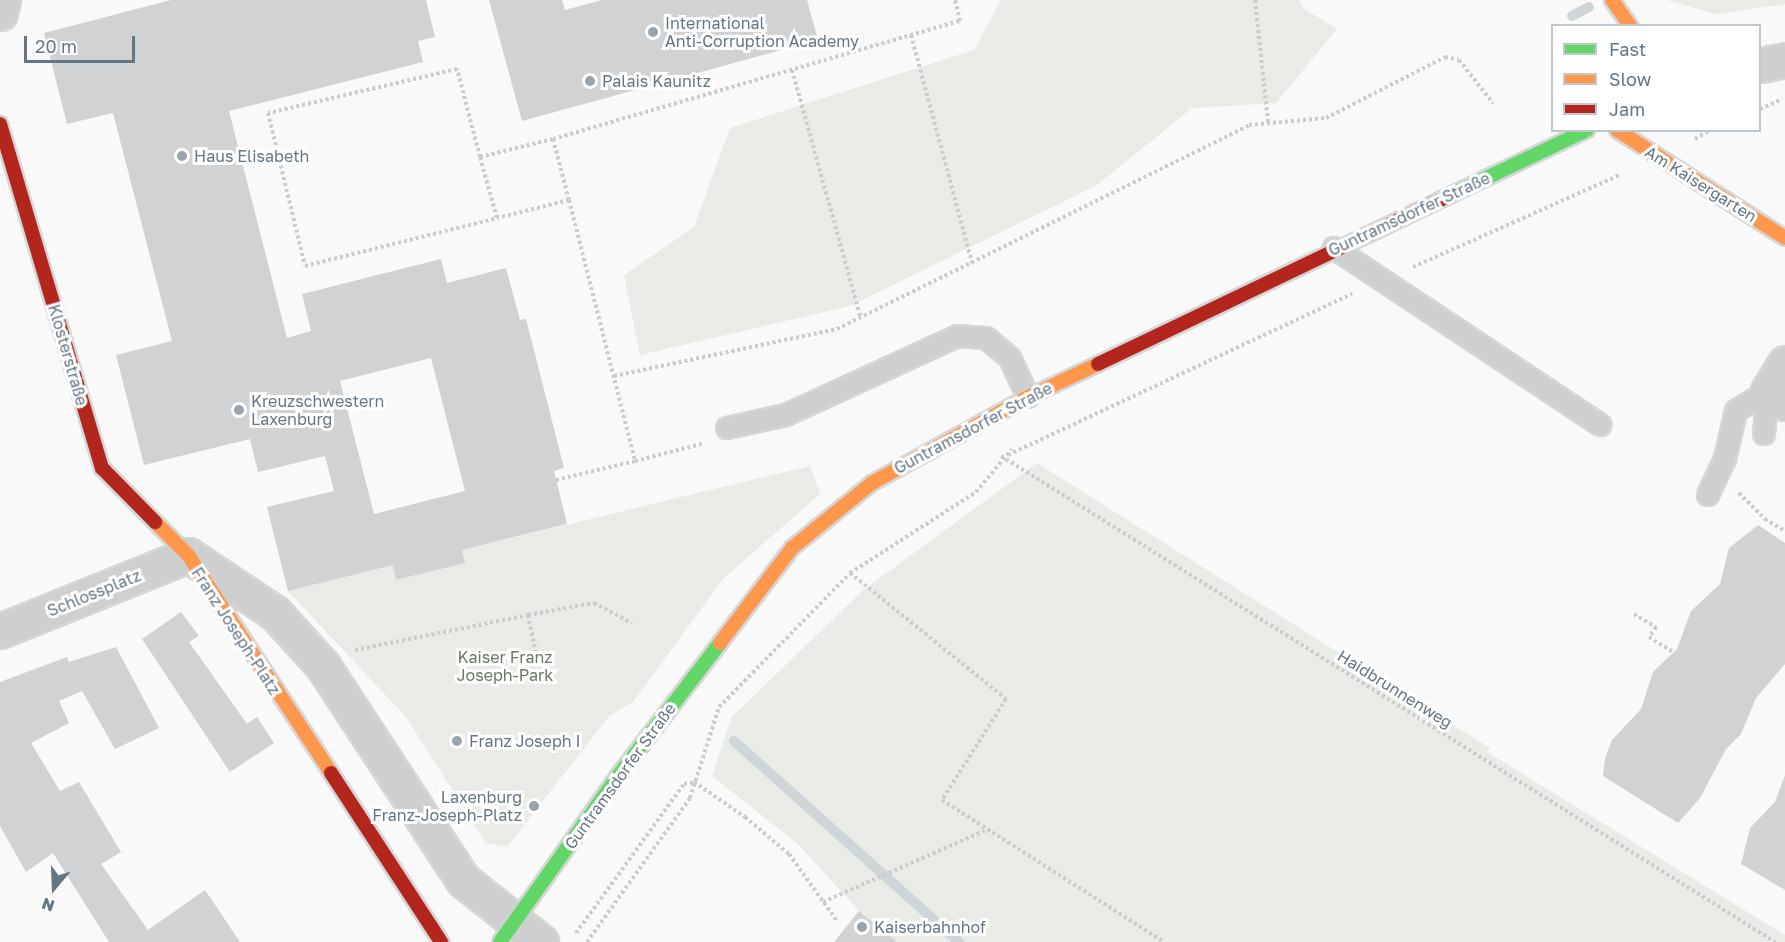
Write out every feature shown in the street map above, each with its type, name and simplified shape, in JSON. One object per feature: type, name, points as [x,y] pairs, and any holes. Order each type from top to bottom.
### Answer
[{"type":"main road","points":[[1612,0],[1629,24]]},
{"type":"main road","name":"Klosterstraße","points":[[0,124],[102,468],[188,555]]},
{"type":"main road","name":"Guntramsdorfer Straße","points":[[508,931],[618,776],[792,548],[872,483],[1028,397],[1334,248],[1583,132]]},
{"type":"main road","name":"Am Kaisergarten","points":[[1620,132],[1785,238]]},
{"type":"main road","name":"Franz Joseph-Platz","points":[[188,555],[441,942]]},
{"type":"street","points":[[0,13],[3,0]]},
{"type":"street","points":[[1761,64],[1785,60]]},
{"type":"street","points":[[1776,397],[1785,363]]},
{"type":"street","name":"Schlossplatz","points":[[0,631],[188,555]]},
{"type":"street","name":"Franz Joseph-Platz","points":[[188,555],[275,613],[316,658],[464,880],[508,931],[541,942]]},
{"type":"lane","points":[[1334,248],[1600,425]]},
{"type":"lane","points":[[728,428],[786,415],[958,336],[986,338],[1010,358],[1028,397]]},
{"type":"lane","points":[[1764,434],[1776,397]]},
{"type":"lane","points":[[1708,495],[1725,459],[1736,411],[1776,397]]},
{"type":"path","points":[[480,157],[553,139],[960,21],[955,0]]},
{"type":"path","points":[[1255,0],[1268,122]]},
{"type":"path","points":[[911,35],[972,263]]},
{"type":"path","points":[[614,376],[837,329],[1249,125],[1326,118],[1444,57],[1459,60],[1493,103]]},
{"type":"path","points":[[497,218],[457,69],[268,113],[305,266],[497,218],[569,200]]},
{"type":"path","points":[[792,69],[861,318]]},
{"type":"path","points":[[1761,109],[1785,98]]},
{"type":"path","points":[[553,139],[635,461]]},
{"type":"path","points":[[556,480],[710,442],[728,428]]},
{"type":"path","name":"Haidbrunnenweg","points":[[850,573],[976,492],[1002,458],[1775,942]]},
{"type":"path","points":[[1718,476],[1753,504],[1765,519],[1785,531]]},
{"type":"path","points":[[587,942],[690,798],[720,707],[850,573],[1006,699],[942,800],[1164,942]]},
{"type":"path","points":[[316,658],[594,603],[632,622]]},
{"type":"path","points":[[1634,614],[1656,627],[1649,637],[1673,652]]},
{"type":"path","points":[[528,615],[539,667]]},
{"type":"path","points":[[569,942],[684,784],[694,782],[745,817],[789,854],[837,921]]},
{"type":"path","points":[[823,902],[986,830]]},
{"type":"green space","points":[[1001,0],[1299,0],[1304,9],[1337,29],[1276,103],[1192,108],[1097,185],[850,306],[640,355],[624,275],[694,227],[730,128],[974,50]]},
{"type":"green space","points":[[1667,0],[1785,0],[1785,4],[1716,14]]},
{"type":"green space","points":[[1037,463],[1490,748],[1487,752],[1785,935],[1785,942],[897,942],[859,911],[798,844],[712,776],[731,718],[862,591]]},
{"type":"green space","name":"Kaiser Franz Joseph-Park","points":[[810,466],[820,494],[723,579],[633,702],[609,716],[507,847],[486,843],[406,717],[288,591],[393,565],[397,580],[464,563],[462,550]]},
{"type":"building","points":[[171,0],[426,0],[435,37],[418,41],[423,62],[229,111],[287,338],[311,331],[302,294],[441,259],[447,283],[506,268],[520,320],[526,319],[564,468],[554,471],[567,524],[462,550],[465,563],[396,580],[393,565],[288,591],[267,507],[334,491],[325,456],[258,472],[250,439],[144,465],[116,355],[172,341],[113,113],[67,124],[44,33]],"holes":[[[431,358],[465,491],[374,514],[340,381]]]},
{"type":"building","name":"Palais Kaunitz","points":[[489,0],[562,0],[565,10],[602,0],[807,0],[818,40],[522,121]]},
{"type":"building","points":[[1758,525],[1785,543],[1785,664],[1756,698],[1741,734],[1726,749],[1700,798],[1678,823],[1603,776],[1605,759],[1612,740],[1641,709],[1653,672],[1677,649],[1691,611],[1720,584],[1729,548]]},
{"type":"building","points":[[181,612],[199,636],[189,642],[247,724],[257,717],[274,743],[230,772],[142,639]]},
{"type":"building","points":[[116,647],[159,728],[115,749],[82,691],[59,701],[69,723],[31,743],[60,791],[79,782],[121,852],[101,864],[148,930],[205,890],[240,942],[109,942],[53,853],[26,872],[0,826],[0,682],[67,657],[69,662]]},
{"type":"building","points":[[1785,775],[1785,890],[1741,864],[1750,828],[1775,802]]},
{"type":"building","name":"Kaiserbahnhof","points":[[859,911],[897,942],[834,942]]},
{"type":"waterway","points":[[1572,16],[1589,7]]},
{"type":"waterway","points":[[734,741],[959,942]]},
{"type":"traffic: fast","points":[[1457,192],[1583,132]]},
{"type":"traffic: fast","points":[[500,942],[618,776],[720,643]]},
{"type":"traffic: slow","points":[[1612,0],[1629,24]]},
{"type":"traffic: slow","points":[[1620,132],[1785,238]]},
{"type":"traffic: slow","points":[[720,643],[792,548],[872,483],[1028,397],[1098,364]]},
{"type":"traffic: slow","points":[[155,522],[188,555],[331,773]]},
{"type":"traffic: jam","points":[[0,124],[102,468],[155,522]]},
{"type":"traffic: jam","points":[[1098,364],[1457,192]]},
{"type":"traffic: jam","points":[[331,773],[441,942]]},
{"type":"place","name":"International Anti-Corruption Academy","points":[[653,32]]},
{"type":"place","name":"Palais Kaunitz","points":[[590,81]]},
{"type":"place","name":"Haus Elisabeth","points":[[182,156]]},
{"type":"place","name":"Kreuzschwestern Laxenburg","points":[[239,410]]},
{"type":"place","name":"Franz Joseph I","points":[[457,741]]},
{"type":"place","name":"Laxenburg Franz-Joseph-Platz","points":[[534,806]]},
{"type":"place","name":"Kaiserbahnhof","points":[[862,927]]}]
